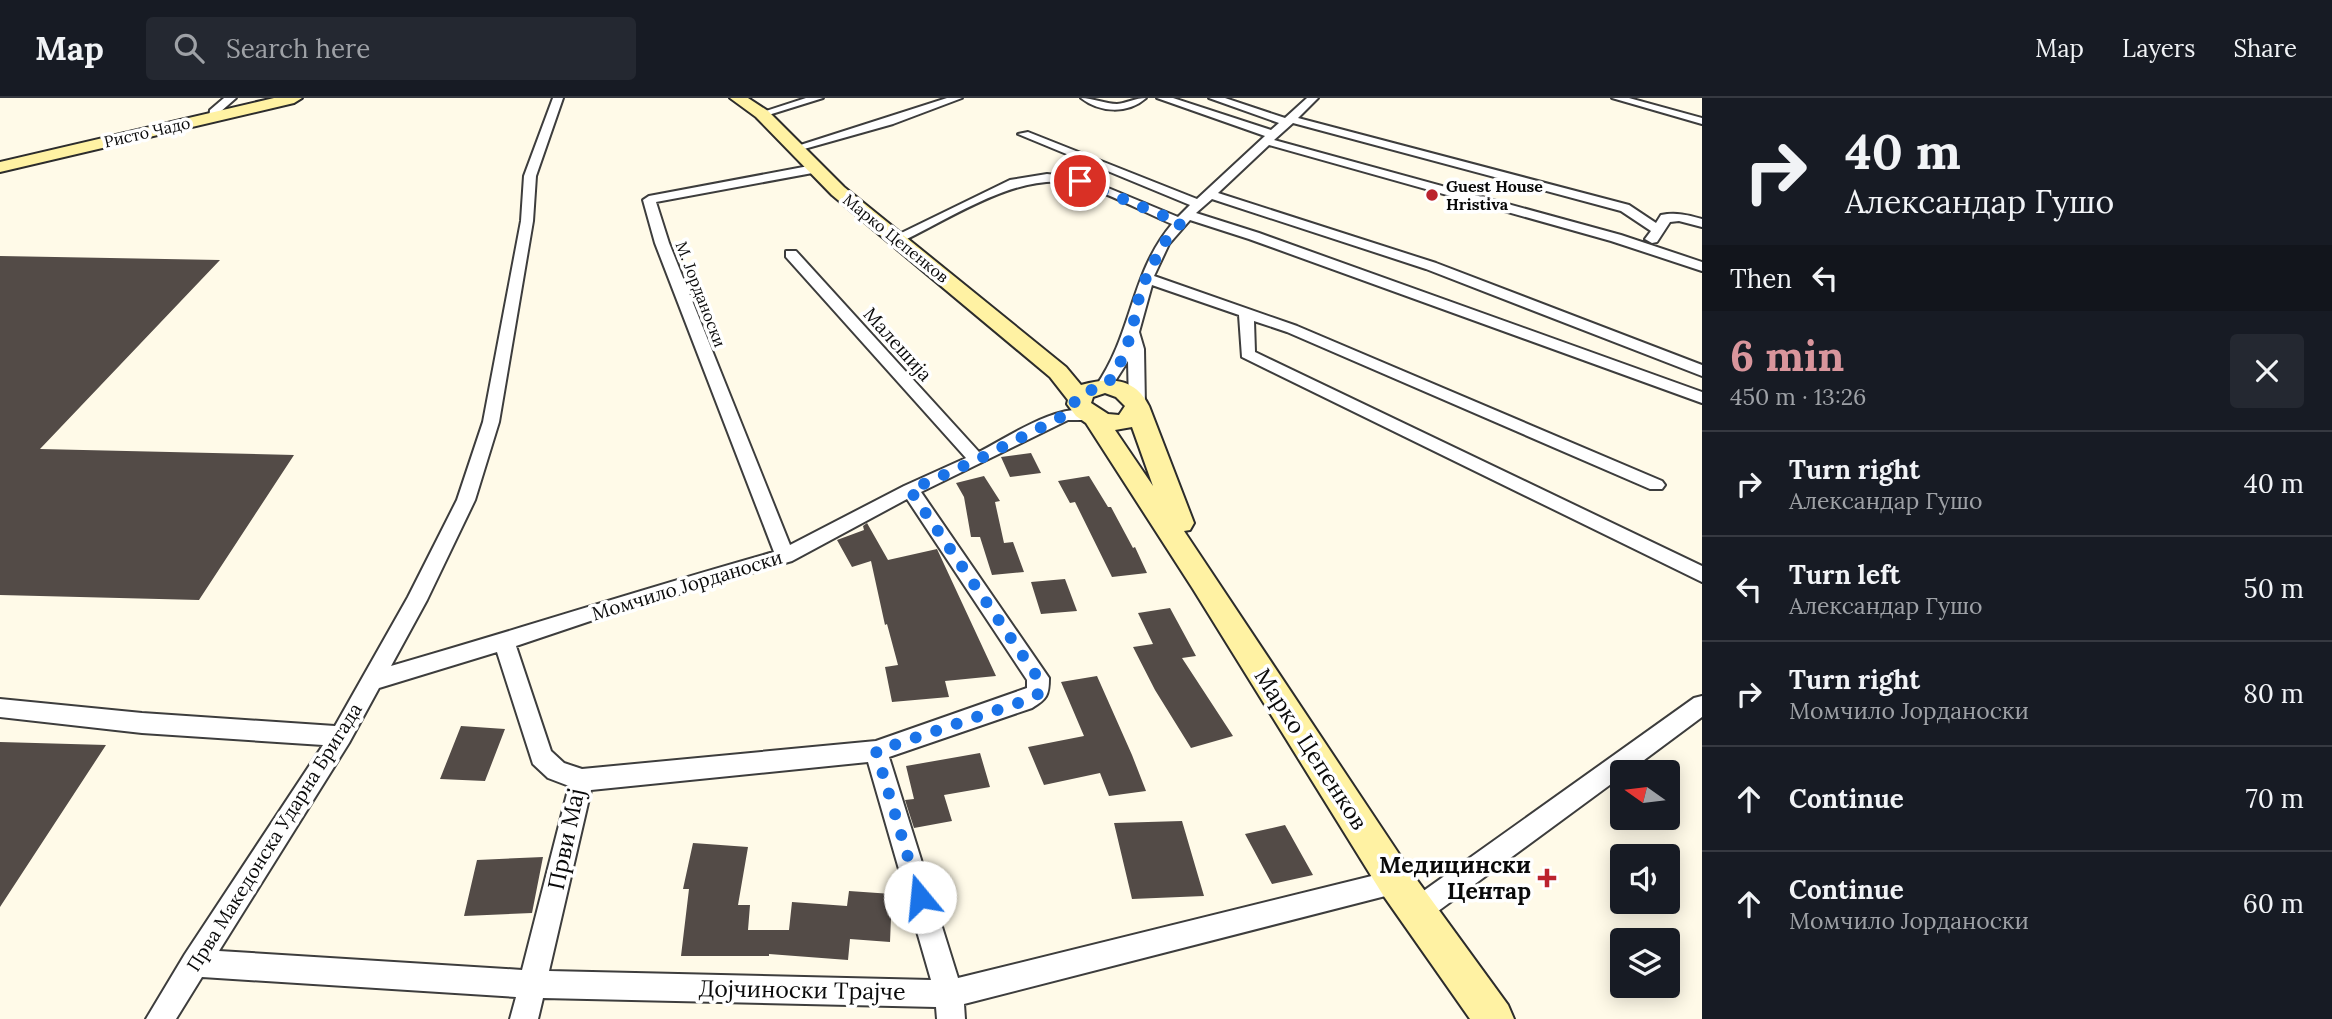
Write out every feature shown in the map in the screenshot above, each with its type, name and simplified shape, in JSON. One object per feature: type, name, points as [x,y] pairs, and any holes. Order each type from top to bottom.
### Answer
[{"type":"street","points":[[212,117],[214,112],[231,98]]},
{"type":"street","name":"Ристо Чадо","points":[[0,167],[294,98]]},
{"type":"street","name":"Прва Македонска Ударна Бригада","points":[[160,1019],[341,736],[416,600],[466,500],[491,422],[527,221],[530,176],[558,98]]},
{"type":"street","name":"Марко Цепенков","points":[[738,98],[762,114],[838,191],[1058,372],[1088,404],[1396,882],[1494,1019]]},
{"type":"street","points":[[762,114],[818,98]]},
{"type":"street","points":[[797,148],[889,122],[957,98]]},
{"type":"street","points":[[1086,98],[1116,108],[1141,98]]},
{"type":"street","points":[[1162,98],[1270,138],[1646,248],[1702,267]]},
{"type":"street","points":[[1214,98],[1625,208],[1660,230]]},
{"type":"street","points":[[1088,404],[1117,371],[1132,332],[1137,304],[1146,278],[1163,244],[1194,209],[1311,98]]},
{"type":"street","points":[[1617,98],[1702,121]]},
{"type":"street","points":[[1024,134],[1254,236],[1702,398]]},
{"type":"street","name":"М. Јорданоски","points":[[785,556],[662,243],[649,200],[814,169]]},
{"type":"street","points":[[898,238],[1014,183],[1047,178],[1080,181],[1431,266],[1702,371]]},
{"type":"street","points":[[1646,248],[1666,218],[1672,216],[1702,223]]},
{"type":"street","name":"Малешија","points":[[791,254],[977,460]]},
{"type":"street","points":[[1146,278],[1292,329],[1657,485]]},
{"type":"street","points":[[1246,312],[1247,354],[1702,575]]},
{"type":"street","points":[[1132,332],[1136,349],[1138,406],[1166,491],[1203,580]]},
{"type":"street","points":[[1088,404],[1130,395],[1138,406]]},
{"type":"street","points":[[1088,404],[1125,421],[1136,412],[1138,406]]},
{"type":"street","name":"Момчило Јорданоски","points":[[371,681],[504,642],[621,603],[785,556],[910,490],[977,460],[1088,404]]},
{"type":"street","points":[[582,780],[876,751],[1038,694],[1038,678],[1029,663],[910,490]]},
{"type":"street","name":"Први Мај","points":[[504,642],[541,757],[556,771],[582,780],[524,1019]]},
{"type":"street","points":[[1417,911],[1702,705]]},
{"type":"street","points":[[0,708],[142,723],[341,736]]},
{"type":"street","points":[[876,751],[950,1007]]},
{"type":"street","name":"Дојчиноски Трајче","points":[[194,963],[950,1007],[1396,882]]},
{"type":"building","points":[[0,256],[220,260],[40,449],[294,455],[199,600],[0,595]]},
{"type":"building","points":[[1031,453],[1041,473],[1010,477],[1001,457]]},
{"type":"building","points":[[984,476],[1000,501],[995,502],[1004,543],[1013,542],[1024,572],[992,575],[980,537],[971,537],[964,497],[956,483]]},
{"type":"building","points":[[1089,476],[1108,507],[1111,507],[1133,548],[1135,547],[1147,573],[1112,577],[1075,502],[1070,503],[1058,481]]},
{"type":"building","points":[[867,523],[888,560],[937,549],[996,676],[945,681],[949,697],[892,702],[885,667],[898,665],[887,624],[885,625],[871,561],[852,567],[837,540],[864,530],[863,526]]},
{"type":"building","points":[[1065,579],[1077,611],[1041,614],[1031,582]]},
{"type":"building","points":[[1170,608],[1196,656],[1182,658],[1233,736],[1191,748],[1155,690],[1133,647],[1153,644],[1138,613]]},
{"type":"building","points":[[1097,676],[1146,791],[1109,796],[1100,773],[1044,785],[1028,747],[1084,736],[1061,682]]},
{"type":"building","points":[[461,726],[505,729],[485,781],[440,779]]},
{"type":"building","points":[[0,742],[106,745],[0,907]]},
{"type":"building","points":[[980,753],[990,787],[944,795],[952,821],[914,828],[905,800],[914,799],[906,766]]},
{"type":"building","points":[[1182,821],[1204,896],[1132,899],[1114,823]]},
{"type":"building","points":[[1285,825],[1313,875],[1272,884],[1245,834]]},
{"type":"building","points":[[693,843],[748,847],[738,905],[750,905],[748,930],[789,930],[792,902],[847,906],[849,891],[892,894],[890,942],[850,939],[848,960],[769,954],[681,956],[689,889],[683,889]]},
{"type":"building","points":[[543,857],[532,913],[464,916],[477,860]]},
{"type":"place","name":"Guest House Hristiva","points":[[1432,195]]},
{"type":"place","name":"Медицински Центар","points":[[1547,878]]},
{"type":"route","points":[[920,897],[876,751],[1024,701],[1038,694],[1038,678],[910,490],[977,460],[1063,416],[1082,393],[1104,386],[1117,371],[1132,332],[1137,304],[1146,278],[1163,244],[1181,223],[1080,181]]}]
